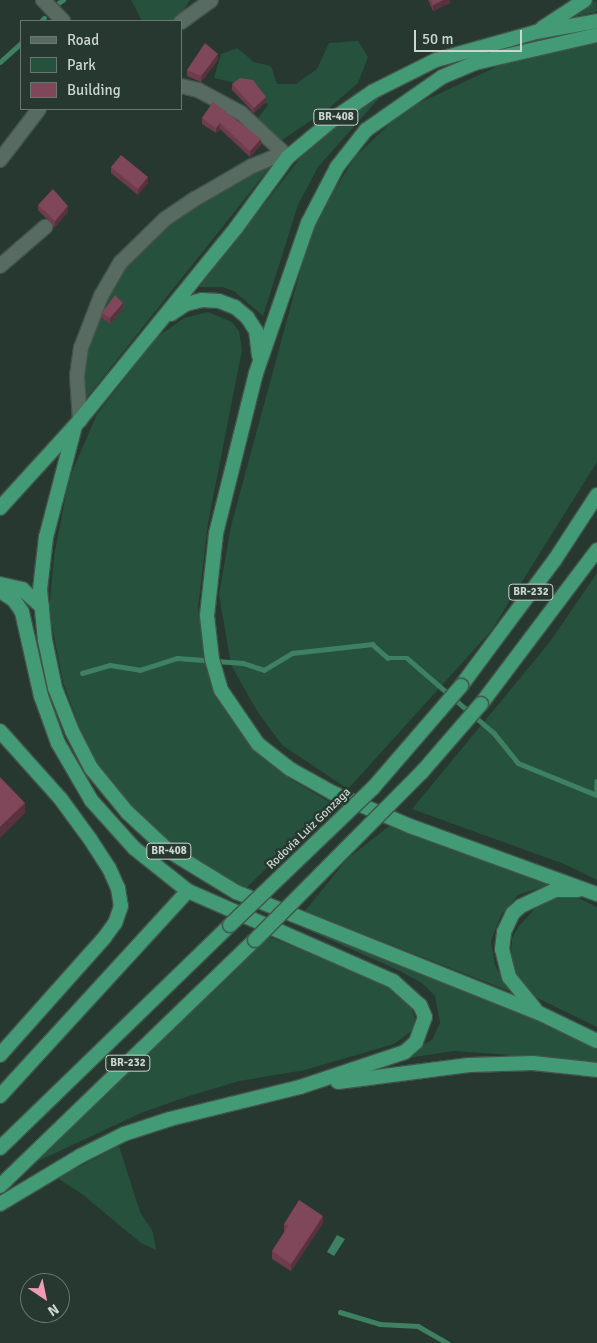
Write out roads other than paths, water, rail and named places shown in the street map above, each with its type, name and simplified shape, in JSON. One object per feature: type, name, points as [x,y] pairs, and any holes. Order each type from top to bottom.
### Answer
[{"type":"highway","points":[[536,32],[585,0]]},
{"type":"highway","name":"BR-408","points":[[597,21],[536,32],[436,60],[396,80],[336,117],[286,155],[236,228],[77,423],[46,537],[40,590],[45,640],[55,688],[72,732],[92,768],[127,812],[169,851],[236,892],[539,1013],[597,1041]]},
{"type":"highway","name":"BR-408","points":[[594,892],[410,826],[333,793],[290,769],[264,749],[235,714],[221,690],[212,659],[207,616],[216,534],[256,373],[308,223],[337,167],[366,130],[442,77],[476,63],[597,35]]},
{"type":"highway","points":[[154,329],[186,304],[202,300],[219,300],[235,307],[247,317],[256,332],[260,348],[256,373]]},
{"type":"highway","points":[[0,508],[77,423]]},
{"type":"highway","name":"Rodovia Luiz Gonzaga","points":[[0,1148],[373,788],[461,686],[554,561],[597,495]]},
{"type":"highway","name":"BR-232","points":[[0,1186],[255,940],[402,793],[481,704],[597,550]]},
{"type":"highway","points":[[0,584],[22,589],[42,607]]},
{"type":"highway","points":[[0,590],[14,600],[22,612],[40,696],[58,743],[91,800],[134,848],[188,892],[393,982],[420,1005],[425,1018],[423,1030],[416,1042],[404,1052],[300,1087],[170,1119],[124,1134],[71,1161],[0,1204]]},
{"type":"highway","points":[[0,732],[60,798],[90,839],[115,882],[121,906],[115,924],[105,937],[0,1055]]},
{"type":"highway","points":[[539,1013],[519,993],[504,964],[502,948],[509,920],[521,906],[555,890],[594,892]]},
{"type":"highway","points":[[0,1096],[188,892]]},
{"type":"highway","points":[[300,1087],[469,1065],[533,1063],[597,1070]]},
{"type":"street","points":[[43,0],[62,20]]},
{"type":"street","points":[[182,21],[211,0]]},
{"type":"street","points":[[77,423],[77,376],[81,348],[101,296],[121,262],[165,219],[195,199],[252,166],[286,155],[241,113],[198,90],[182,86]]},
{"type":"street","points":[[0,160],[38,110]]},
{"type":"street","points":[[0,266],[45,228]]},
{"type":"waterway","points":[[57,4],[63,0]]},
{"type":"waterway","points":[[0,62],[20,44]]},
{"type":"waterway","points":[[82,673],[110,665],[140,670],[177,658],[243,663],[264,670],[292,653],[372,644],[388,658],[407,658],[494,733],[518,763],[597,795]]},
{"type":"waterway","points":[[597,781],[597,793]]},
{"type":"waterway","points":[[340,1312],[380,1324],[418,1326],[447,1343]]}]
